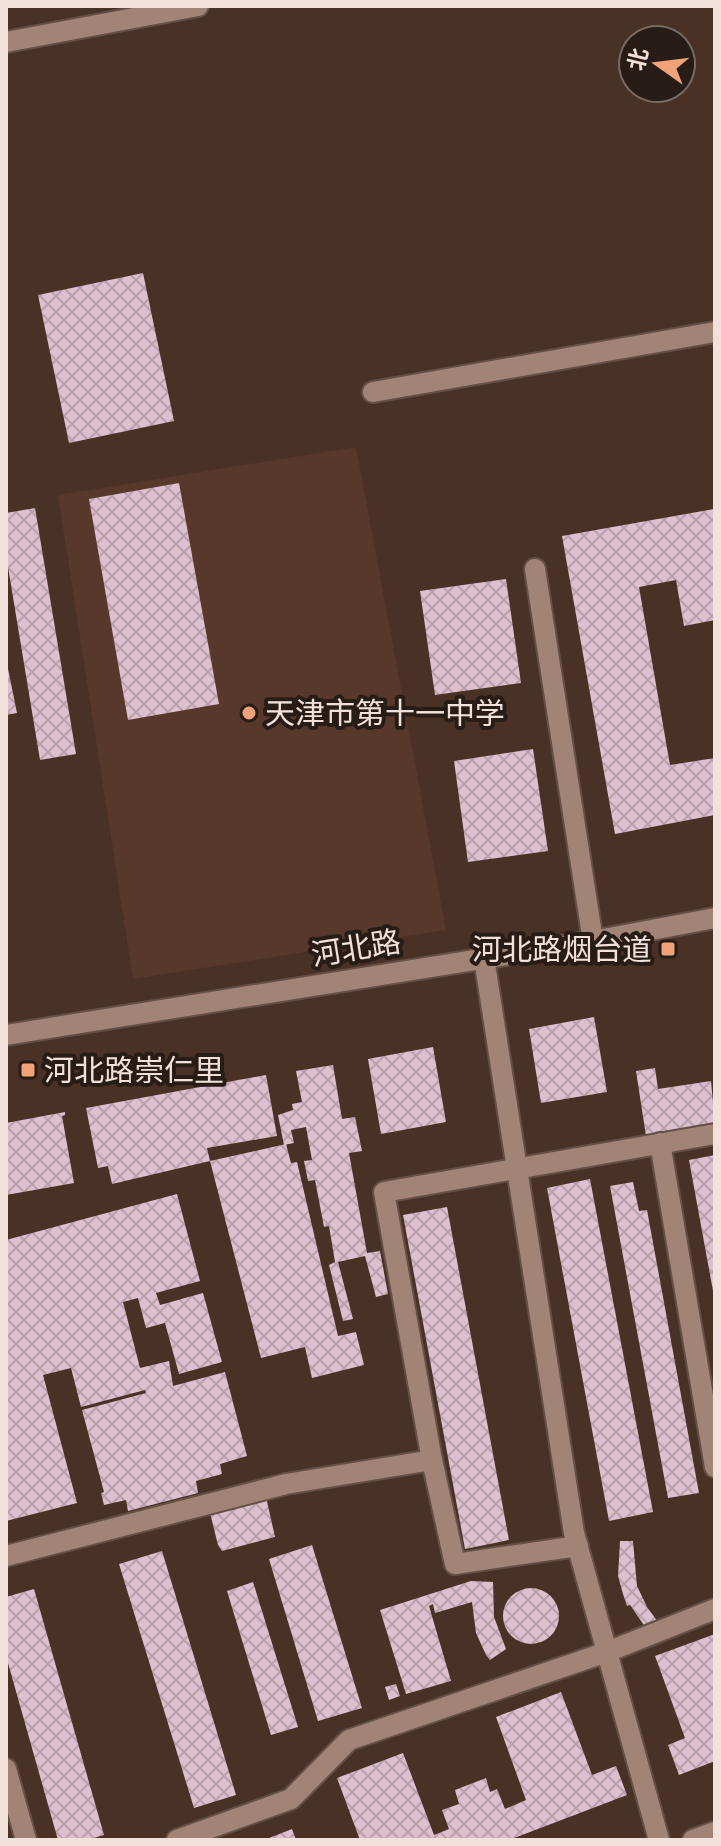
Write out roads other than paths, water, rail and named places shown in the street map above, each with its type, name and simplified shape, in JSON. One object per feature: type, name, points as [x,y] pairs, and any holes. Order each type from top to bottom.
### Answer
[{"type":"street","points":[[6,42],[198,6]]},
{"type":"street","points":[[373,392],[715,332]]},
{"type":"street","points":[[535,569],[593,941]]},
{"type":"street","name":"河北路","points":[[6,1035],[593,941],[715,918]]},
{"type":"street","points":[[484,958],[578,1546],[659,1840]]},
{"type":"street","points":[[578,1546],[455,1564],[432,1460],[384,1192],[715,1134]]},
{"type":"street","points":[[660,1143],[715,1467]]},
{"type":"street","points":[[6,1556],[286,1484],[432,1460]]},
{"type":"street","points":[[177,1840],[291,1799],[349,1740],[607,1652],[715,1609]]},
{"type":"street","points":[[6,1769],[26,1840]]},
{"type":"street","points":[[693,1840],[715,1832]]},
{"type":"place","name":"天津市第十一中学","points":[[249,713]]},
{"type":"place","name":"河北路烟台道","points":[[668,949]]},
{"type":"place","name":"河北路崇仁里","points":[[28,1070]]}]
